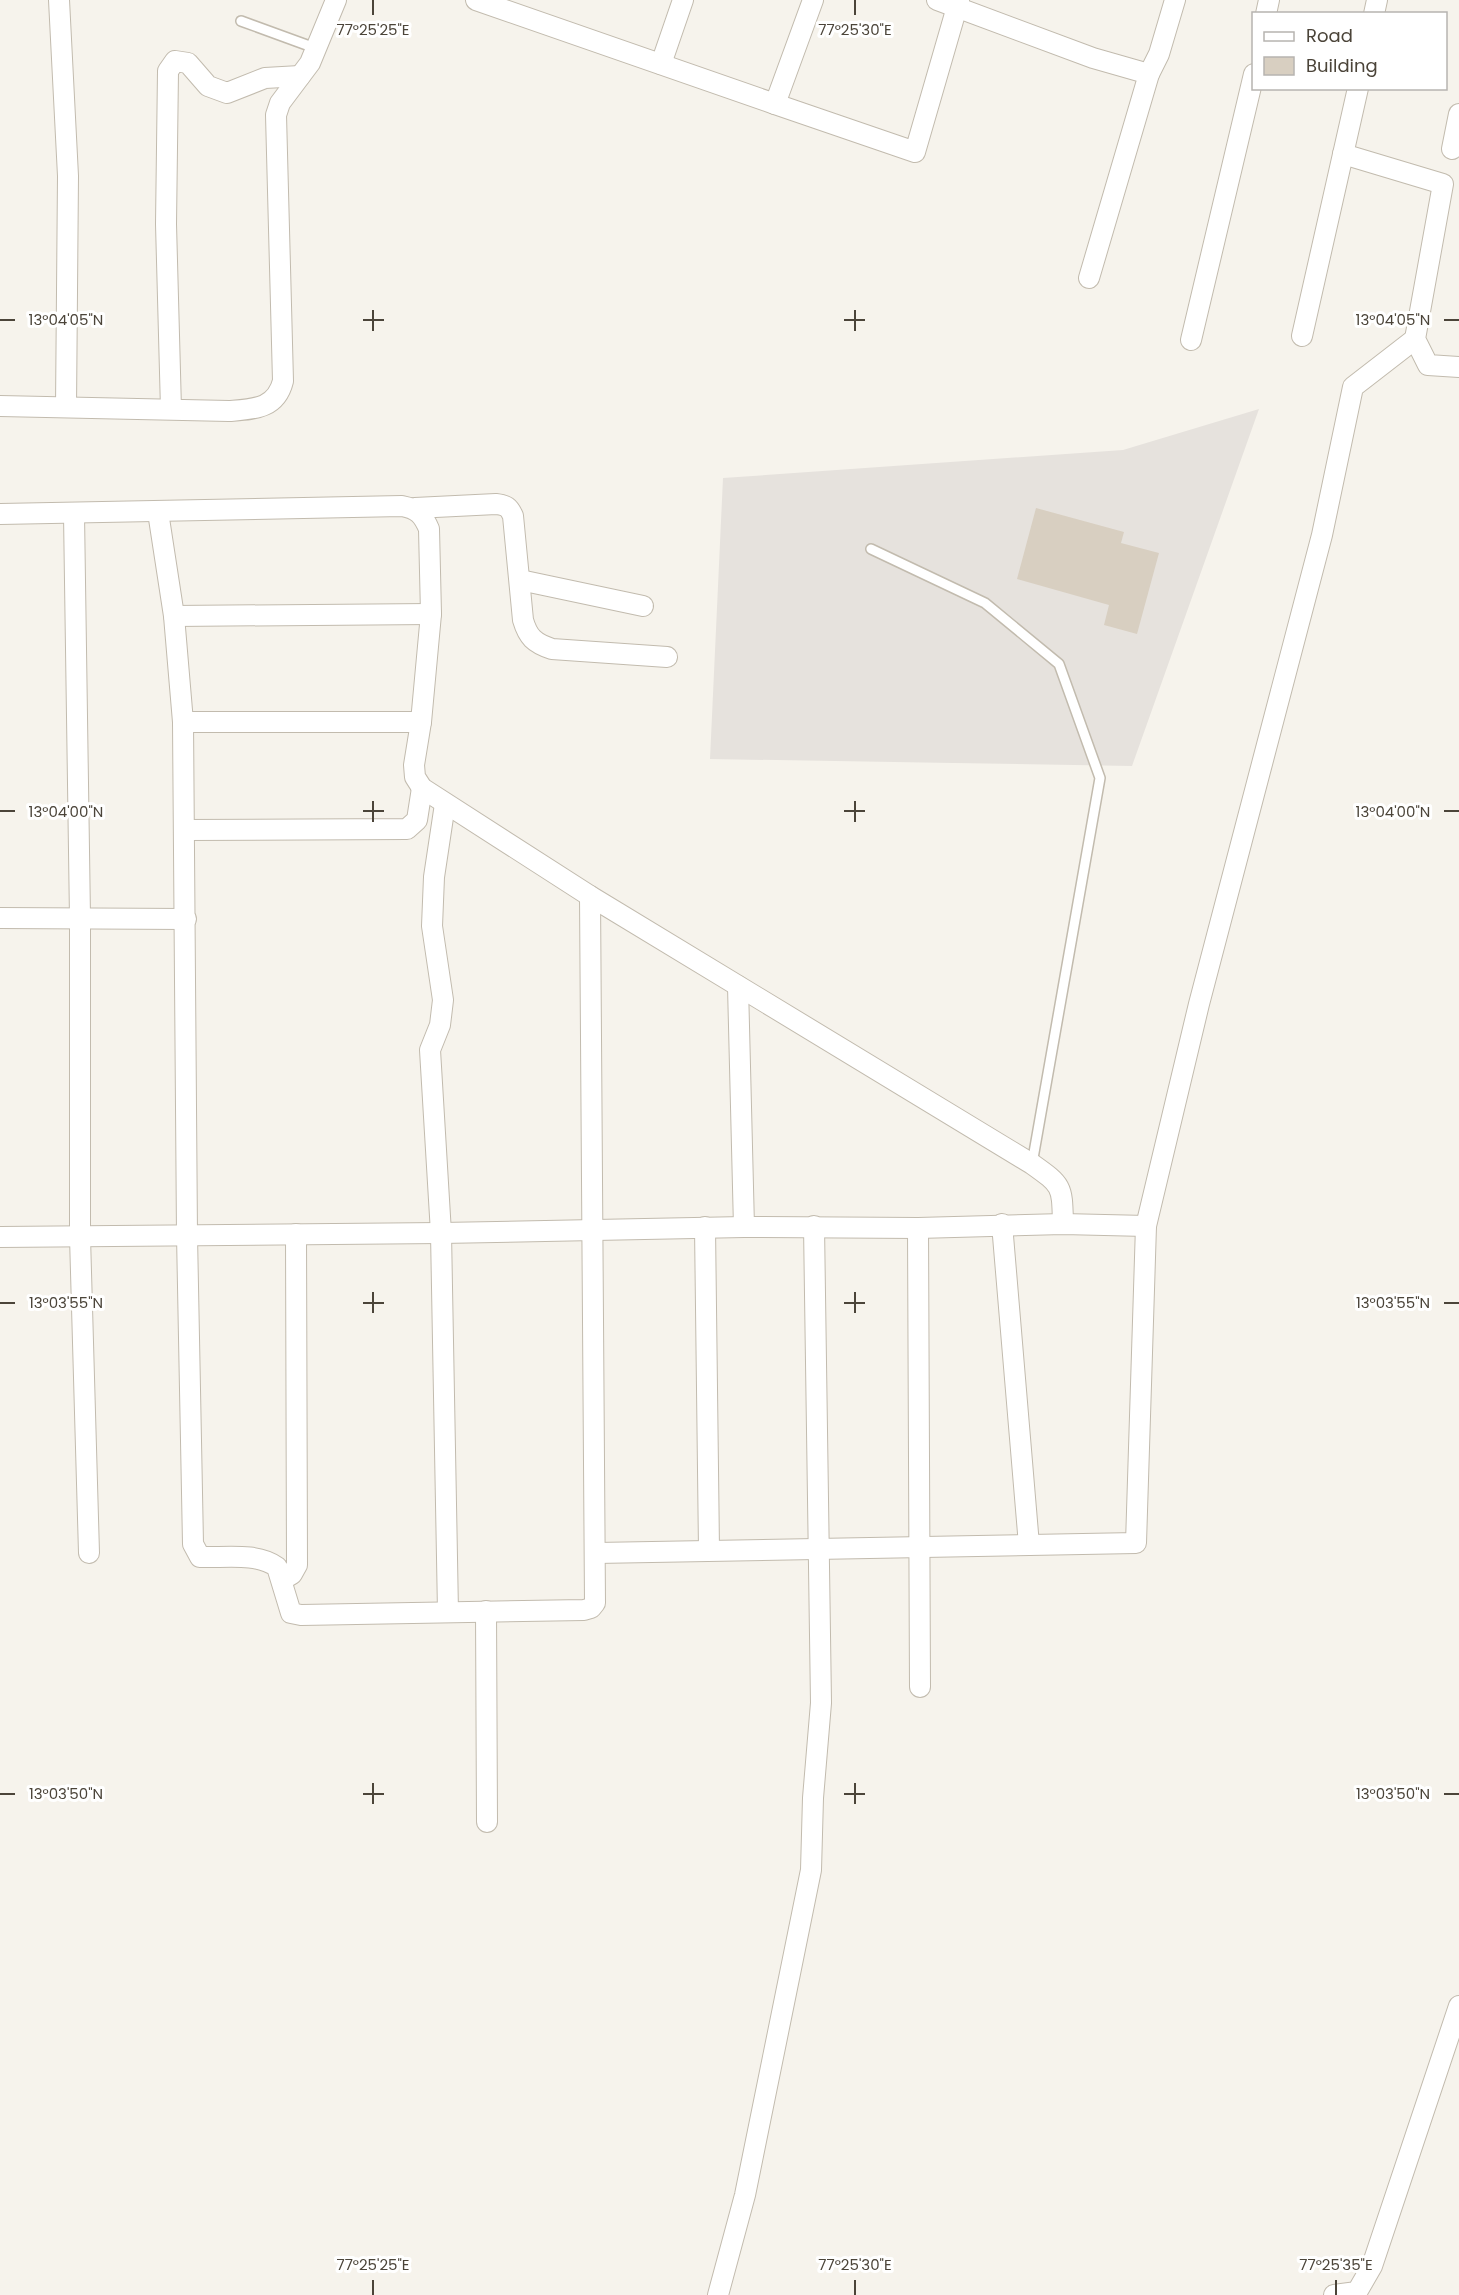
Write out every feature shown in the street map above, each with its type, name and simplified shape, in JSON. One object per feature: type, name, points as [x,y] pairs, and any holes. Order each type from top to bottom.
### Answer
[{"type":"street","points":[[59,0],[68,176],[66,407]]},
{"type":"street","points":[[0,406],[260,409],[280,393],[283,381],[276,115],[280,103],[300,76],[315,48],[336,0]]},
{"type":"street","points":[[476,0],[915,152],[958,4]]},
{"type":"street","points":[[662,64],[683,0]]},
{"type":"street","points":[[774,104],[813,0]]},
{"type":"street","points":[[937,0],[958,4],[1093,58],[1149,74]]},
{"type":"street","points":[[1089,278],[1149,74],[1159,54],[1175,0]]},
{"type":"street","points":[[171,409],[166,224],[168,71],[175,62],[188,63],[208,86],[227,93],[265,78],[300,76]]},
{"type":"street","points":[[1191,340],[1252,82]]},
{"type":"street","points":[[1302,336],[1358,90]]},
{"type":"street","points":[[1452,149],[1459,114]]},
{"type":"street","points":[[1343,154],[1443,184],[1414,339],[1428,364],[1459,367]]},
{"type":"street","points":[[596,1553],[1136,1543],[1146,1226],[1199,1004],[1322,535],[1353,387],[1414,339]]},
{"type":"street","points":[[0,514],[506,505],[513,516],[527,635],[539,645],[552,649],[667,657]]},
{"type":"street","points":[[415,508],[424,517],[429,529],[431,614],[421,722],[414,765],[415,777],[422,788],[590,896],[1032,1164],[1057,1182],[1062,1194],[1063,1224]]},
{"type":"street","points":[[158,512],[174,616],[183,722],[187,1234],[195,1551],[200,1557],[261,1558],[277,1567],[287,1608],[291,1613],[301,1616],[591,1608],[595,1603],[590,896]]},
{"type":"street","points":[[74,514],[80,918],[80,1237],[89,1553]]},
{"type":"street","points":[[520,580],[643,606]]},
{"type":"street","points":[[174,616],[431,614]]},
{"type":"street","points":[[183,722],[421,722]]},
{"type":"street","points":[[185,830],[407,829],[417,820],[422,788]]},
{"type":"street","points":[[446,804],[434,877],[432,926],[443,1000],[440,1025],[430,1050],[441,1233],[448,1612]]},
{"type":"street","points":[[0,918],[186,919]]},
{"type":"street","points":[[738,986],[744,1227]]},
{"type":"street","points":[[0,1237],[441,1233],[594,1228],[814,1226],[918,1228],[1002,1224],[1146,1226]]},
{"type":"street","points":[[1002,1224],[1029,1545]]},
{"type":"street","points":[[718,2295],[745,2195],[811,1870],[813,1798],[821,1703],[814,1226]]},
{"type":"street","points":[[705,1227],[709,1550]]},
{"type":"street","points":[[918,1228],[920,1687]]},
{"type":"street","points":[[282,1580],[292,1574],[297,1565],[296,1234]]},
{"type":"street","points":[[486,1611],[488,1822]]},
{"type":"street","points":[[1334,2295],[1357,2292],[1372,2266],[1459,2006]]},
{"type":"lane","points":[[241,21],[315,48]]},
{"type":"lane","points":[[871,549],[985,603],[1059,664],[1100,778],[1032,1164]]},
{"type":"shaded area","points":[[1259,409],[1132,766],[710,759],[723,478],[1123,450]]},
{"type":"building","points":[[1036,508],[1124,532],[1121,543],[1159,553],[1137,634],[1104,625],[1109,605],[1017,579]]}]
